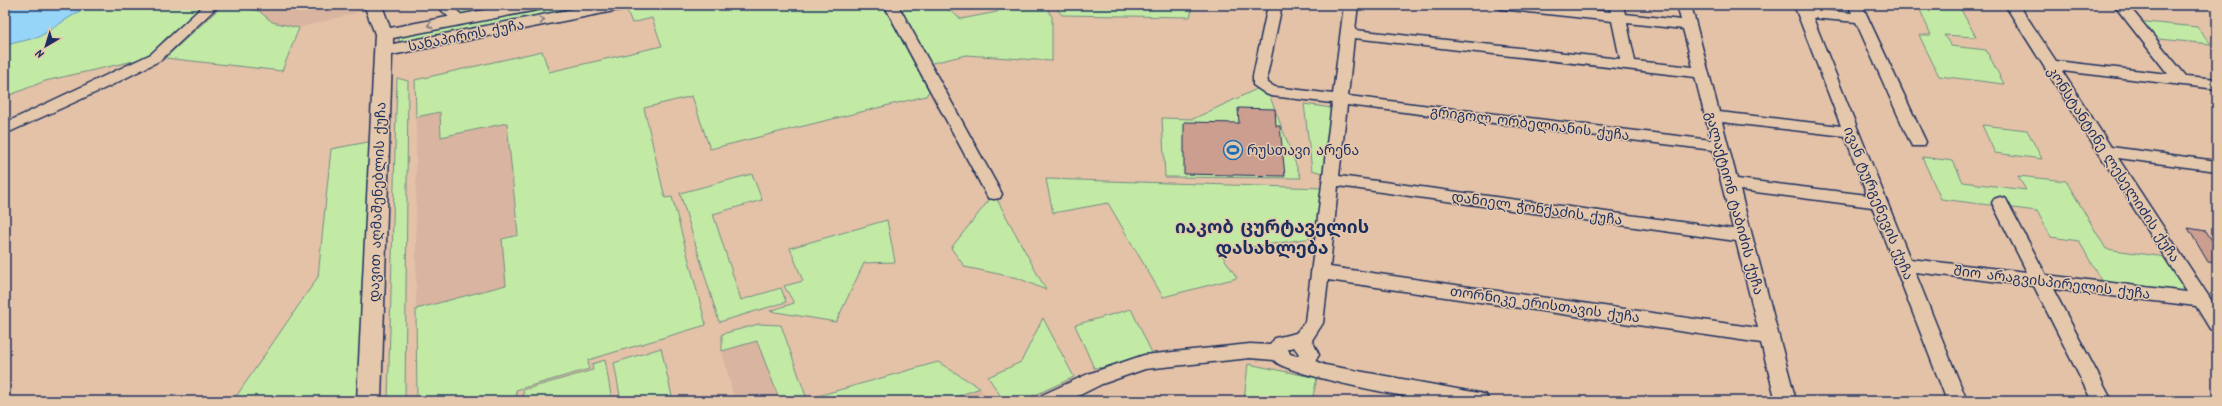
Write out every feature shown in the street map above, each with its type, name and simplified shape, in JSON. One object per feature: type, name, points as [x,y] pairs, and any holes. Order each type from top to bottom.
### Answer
[{"type":"main road","name":"დავით აღმაშენებლის ქუჩა","points":[[369,401],[384,43],[373,5]]},
{"type":"main road","name":"სანაპიროს ქუჩა","points":[[384,43],[460,20],[537,5]]},
{"type":"main road","name":"სანაპიროს ქუჩა","points":[[384,43],[422,44],[619,5]]},
{"type":"main road","points":[[383,74],[390,63],[404,52],[422,44]]},
{"type":"street","points":[[5,129],[105,83],[156,57],[212,5]]},
{"type":"street","points":[[443,5],[460,20]]},
{"type":"street","points":[[891,5],[994,194]]},
{"type":"street","name":"გრიგოლ ორბელიანის ქუჩა","points":[[1275,5],[1260,76],[1261,85],[1271,91],[1720,146]]},
{"type":"street","points":[[1300,342],[1314,323],[1351,5]]},
{"type":"street","points":[[1501,5],[1617,11],[1689,25]]},
{"type":"street","name":"გალაქტიონ ტაბიძის ქუჩა","points":[[1684,5],[1786,401]]},
{"type":"street","name":"კონსტანტინე ლესელიძის ქუჩა","points":[[2012,5],[2217,324]]},
{"type":"street","points":[[2121,5],[2180,80]]},
{"type":"street","points":[[1802,9],[1857,11],[1918,142]]},
{"type":"street","name":"ივან ტურგენევის ქუჩა","points":[[1802,9],[1957,401]]},
{"type":"street","points":[[1617,11],[1628,64]]},
{"type":"street","points":[[1348,33],[1702,73]]},
{"type":"street","points":[[2050,65],[2217,84]]},
{"type":"street","points":[[1712,116],[1851,132]]},
{"type":"street","points":[[2106,151],[2217,166]]},
{"type":"street","name":"დანიელ ჭონქაძის ქუჩა","points":[[1331,180],[1744,236]]},
{"type":"street","points":[[1730,183],[1879,202]]},
{"type":"street","points":[[2000,203],[2102,401]]},
{"type":"street","name":"შიო არაგვისპირელის ქუჩა","points":[[1903,264],[2040,282],[2202,300]]},
{"type":"street","name":"თორნიკე ერისთავის ქუჩა","points":[[1320,272],[1770,337]]},
{"type":"street","points":[[1278,353],[1279,346],[1282,343],[1290,340],[1300,342],[1307,347],[1309,355],[1300,363]]},
{"type":"street","points":[[1048,401],[1095,379],[1144,362],[1250,351],[1278,353],[1287,361],[1300,363],[1323,372],[1479,401]]},
{"type":"shaded area","points":[[272,5],[359,5],[367,10],[299,28],[272,22],[259,11]]},
{"type":"shaded area","points":[[440,112],[441,137],[507,123],[517,234],[502,238],[506,285],[416,309],[416,117]]},
{"type":"shaded area","points":[[757,341],[780,401],[735,401],[722,351]]},
{"type":"shaded area","points":[[980,388],[990,401],[945,401]]},
{"type":"green space","points":[[94,5],[207,5],[166,38],[147,58],[45,81],[5,97],[5,44]]},
{"type":"green space","points":[[223,5],[235,5],[259,11],[272,22],[299,28],[282,71],[165,58]]},
{"type":"green space","points":[[452,5],[489,5],[489,9],[462,14]]},
{"type":"green space","points":[[554,5],[599,5],[403,43],[399,41],[399,36],[404,34]]},
{"type":"green space","points":[[641,5],[883,5],[929,91],[926,96],[710,149],[692,96],[644,108],[665,198],[672,197],[706,325],[588,360],[589,369],[516,390],[517,401],[417,401],[416,309],[506,285],[502,239],[518,235],[507,123],[441,137],[440,112],[416,117],[415,80],[542,51],[549,72],[662,46],[652,18],[632,23],[626,8]]},
{"type":"green space","points":[[896,5],[942,5],[961,19],[997,12],[1003,5],[1045,5],[1052,17],[1052,61],[966,55],[928,64]]},
{"type":"green space","points":[[1054,5],[1193,5],[1190,17],[1062,15]]},
{"type":"green space","points":[[1918,5],[1960,8],[1976,37],[1944,35],[1951,46],[1986,50],[2004,84],[1939,76],[1919,35],[1931,35]]},
{"type":"green space","points":[[2136,21],[2197,27],[2211,44],[2149,38]]},
{"type":"green space","points":[[397,78],[408,81],[405,401],[388,401]]},
{"type":"green space","name":"რუსთავი არენა","points":[[1259,88],[1269,94],[1301,178],[1165,177],[1162,118],[1193,119]]},
{"type":"green space","points":[[1304,104],[1332,108],[1323,173],[1312,170]]},
{"type":"green space","points":[[1982,125],[2027,130],[2042,159],[1995,153]]},
{"type":"green space","points":[[373,141],[362,401],[233,401],[318,277],[331,149]]},
{"type":"green space","points":[[1922,157],[1953,161],[1963,182],[2026,190],[2018,176],[2066,181],[2106,249],[2166,257],[2190,296],[2103,284],[2079,241],[2051,237],[2037,211],[1941,199]]},
{"type":"green space","points":[[752,174],[762,200],[713,214],[741,300],[781,288],[786,302],[719,322],[680,193]]},
{"type":"green space","points":[[1046,179],[1322,188],[1318,237],[1220,252],[1237,278],[1163,297],[1108,203],[1053,213]]},
{"type":"green space","points":[[994,194],[1046,290],[1018,278],[965,267],[951,248]]},
{"type":"green space","points":[[887,220],[895,262],[864,263],[836,322],[770,311],[794,303],[784,286],[803,281],[790,248]]},
{"type":"green space","points":[[1131,309],[1152,353],[1102,368],[1094,368],[1075,325]]},
{"type":"green space","points":[[1043,318],[1074,377],[1022,401],[1004,401],[988,377],[1021,362]]},
{"type":"green space","points":[[759,324],[781,325],[807,399],[938,362],[980,388],[945,401],[780,401],[757,341],[722,351],[722,334]]},
{"type":"green space","points":[[661,348],[673,401],[621,401],[614,363]]},
{"type":"green space","points":[[605,360],[612,401],[524,401],[523,390],[593,370],[592,364]]},
{"type":"green space","points":[[1248,364],[1317,378],[1312,401],[1244,400]]},
{"type":"water","points":[[5,5],[94,5],[78,12],[39,37],[6,45]]},
{"type":"building","name":"რუსთავი არენა","points":[[1238,108],[1275,109],[1276,126],[1280,126],[1285,176],[1184,174],[1184,122],[1239,123]]},
{"type":"building","points":[[2188,228],[2206,231],[2217,249],[2217,263],[2208,262]]},
{"type":"place","name":"რუსთავი არენა","points":[[1233,150]]},
{"type":"district","name":"იაკობ ცურტაველის დასახლება","points":[[1272,237]]}]
